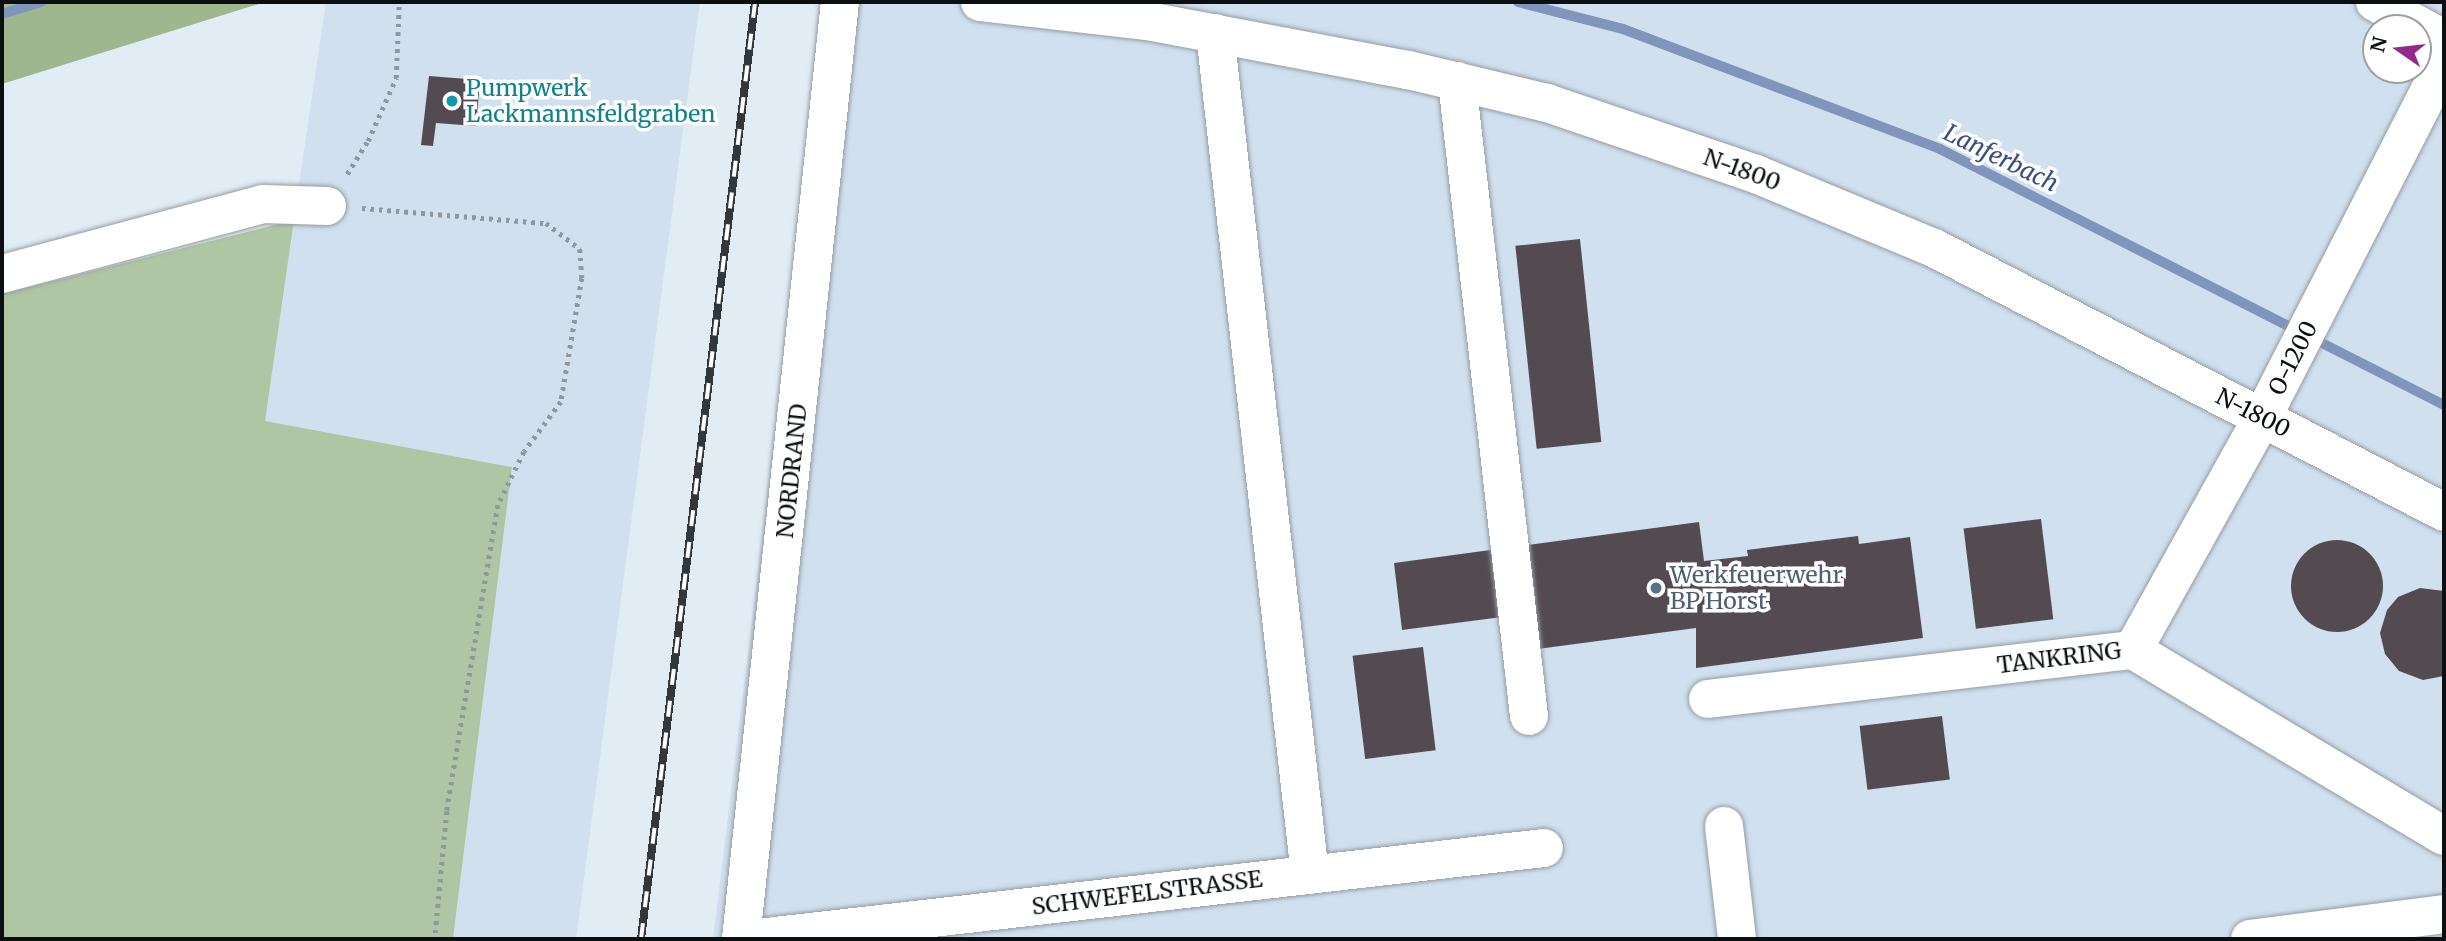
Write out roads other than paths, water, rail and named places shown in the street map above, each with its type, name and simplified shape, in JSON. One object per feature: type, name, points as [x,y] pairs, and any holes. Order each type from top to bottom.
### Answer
[{"type":"street","name":"NORDRAND","points":[[740,939],[839,2]]},
{"type":"street","name":"N-1800","points":[[980,2],[1148,21],[1457,81],[1547,103],[1743,169],[1922,242],[2444,512]]},
{"type":"street","points":[[2375,2],[2444,39]]},
{"type":"street","points":[[1215,33],[1310,875]]},
{"type":"street","name":"O-1200","points":[[2133,650],[2262,418],[2444,62]]},
{"type":"street","points":[[1457,81],[1529,716]]},
{"type":"street","points":[[2,274],[263,204],[327,206]]},
{"type":"street","name":"TANKRING","points":[[1709,699],[2133,650],[2443,833]]},
{"type":"street","points":[[1724,827],[1737,939]]},
{"type":"street","name":"SCHWEFELSTRASSE","points":[[749,939],[1544,848]]},
{"type":"street","points":[[2269,938],[2444,914]]},
{"type":"waterway","name":"Lanferbach","points":[[2,14],[41,2]]},
{"type":"waterway","name":"Lanferbach","points":[[1518,2],[1623,29],[1940,149],[2444,405]]},
{"type":"railway","points":[[641,939],[755,2]]},
{"type":"place","name":"Pumpwerk Lackmannsfeldgraben","points":[[452,101]]},
{"type":"place","name":"Werkfeuerwehr BP Horst","points":[[1656,588]]}]
